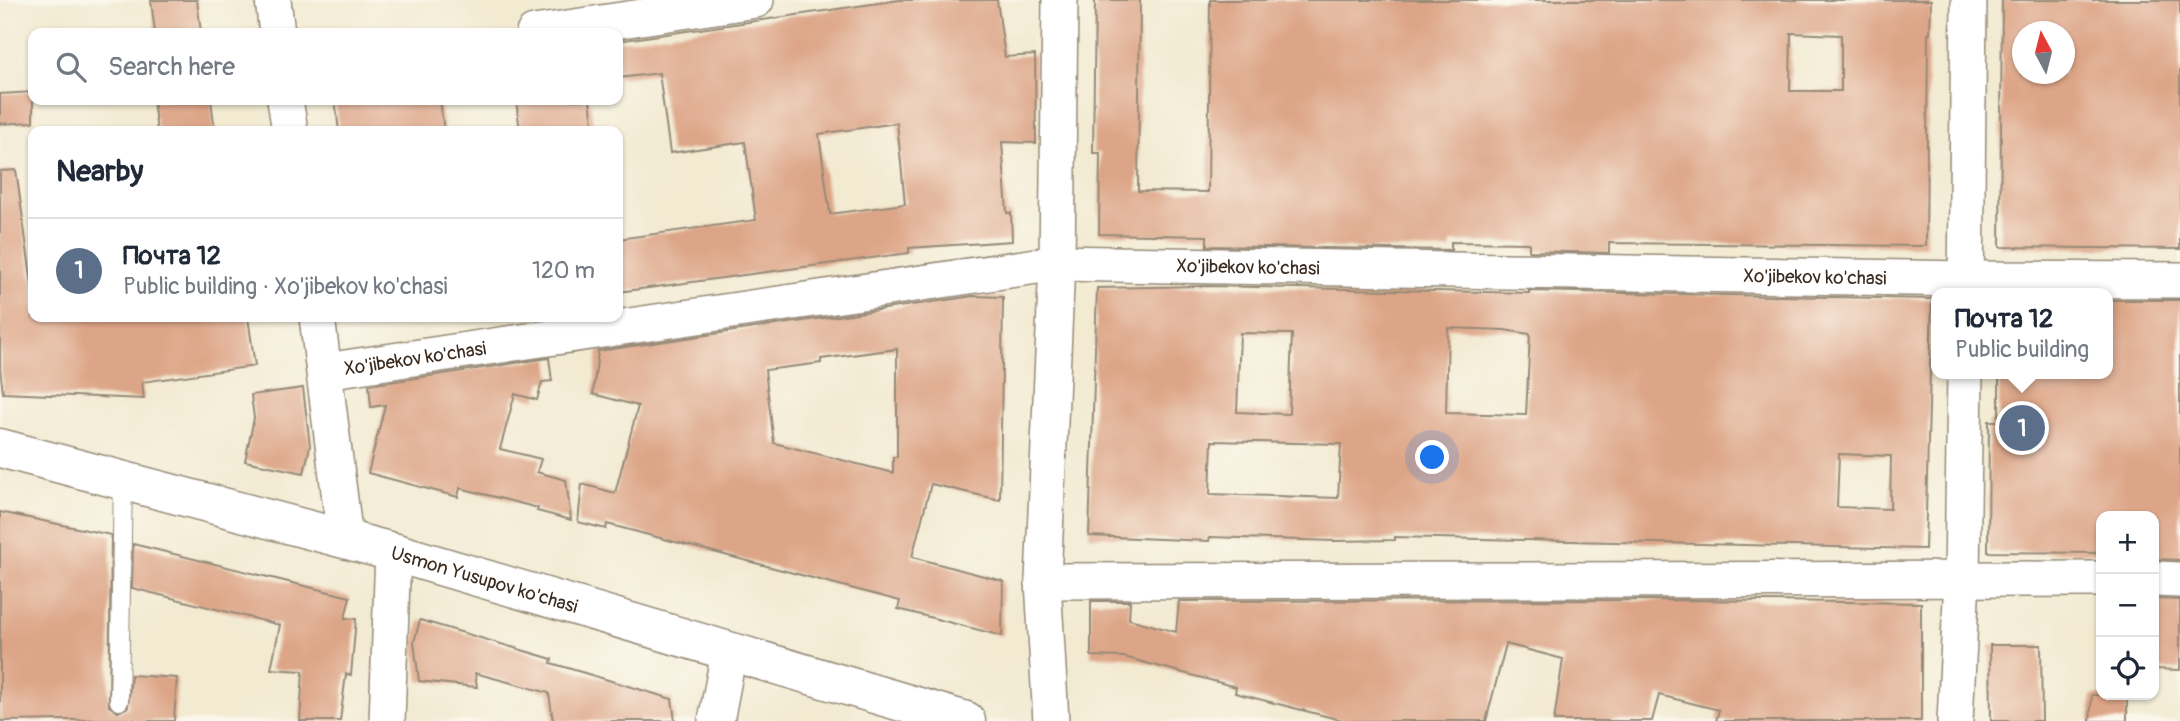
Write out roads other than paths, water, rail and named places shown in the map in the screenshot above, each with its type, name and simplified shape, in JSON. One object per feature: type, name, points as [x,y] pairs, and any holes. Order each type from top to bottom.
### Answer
[{"type":"main road","name":"Usmon Yusupov ko'chasi","points":[[0,448],[393,552],[966,721]]},
{"type":"street","points":[[273,0],[276,28]]},
{"type":"street","points":[[568,28],[757,0]]},
{"type":"street","points":[[1051,721],[1043,581],[1056,263],[1060,0]]},
{"type":"street","points":[[1966,286],[1969,0]]},
{"type":"street","points":[[286,105],[289,126]]},
{"type":"street","name":"Xo'jibekov ko'chasi","points":[[325,371],[1056,263],[1966,286],[2180,280]]},
{"type":"street","points":[[318,322],[345,539]]},
{"type":"street","points":[[1955,721],[1962,579],[1965,379]]},
{"type":"street","points":[[387,721],[393,552]]},
{"type":"street","points":[[1043,581],[2096,579]]},
{"type":"street","points":[[2159,579],[2180,580]]},
{"type":"street","points":[[716,721],[729,652]]},
{"type":"lane","points":[[119,701],[122,480]]},
{"type":"place","name":"Почта 12","points":[[2022,428]]}]
